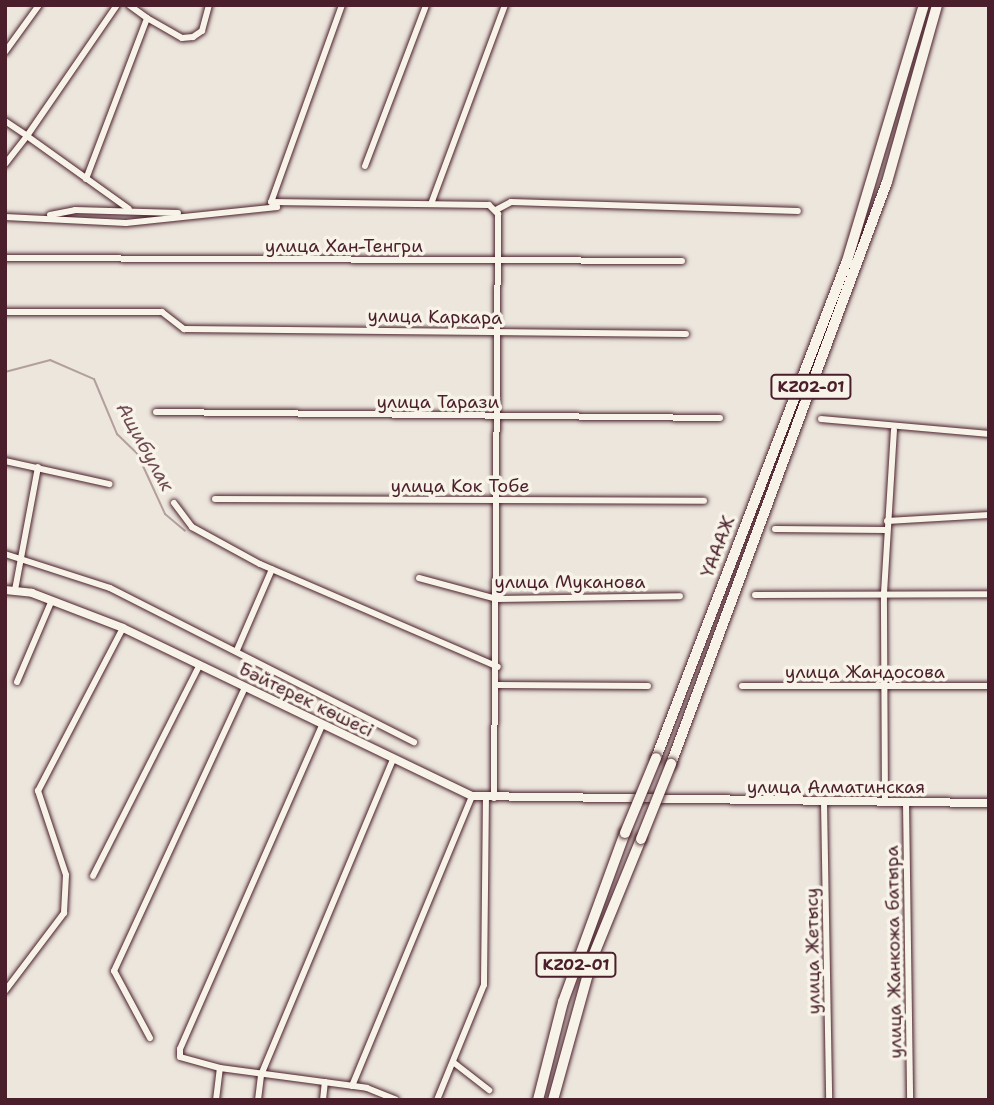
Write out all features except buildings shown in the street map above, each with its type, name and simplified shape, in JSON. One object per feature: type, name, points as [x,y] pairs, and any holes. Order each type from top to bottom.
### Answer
[{"type":"highway","name":"ҮАААЖ","points":[[538,1100],[563,1002],[625,833],[847,261],[925,5]]},
{"type":"highway","name":"ҮАААЖ","points":[[553,1100],[592,959],[671,764],[887,183],[937,5]]},
{"type":"street","points":[[5,52],[39,5]]},
{"type":"street","points":[[5,164],[117,5]]},
{"type":"street","points":[[129,5],[182,38],[193,37],[202,31],[209,5]]},
{"type":"street","points":[[279,206],[271,202],[271,192],[342,5]]},
{"type":"street","points":[[365,166],[426,5]]},
{"type":"street","points":[[431,204],[505,5]]},
{"type":"street","points":[[86,179],[147,18]]},
{"type":"street","points":[[5,121],[129,209]]},
{"type":"street","points":[[45,216],[126,223],[279,206],[431,204],[496,210],[511,202],[798,211]]},
{"type":"street","points":[[5,217],[129,209],[190,214]]},
{"type":"street","points":[[437,1100],[485,975],[490,799],[498,685],[500,331],[496,210]]},
{"type":"street","name":"улица Хан-Тенгри","points":[[5,258],[682,261]]},
{"type":"street","name":"улица Каркара","points":[[5,312],[162,312],[184,329],[686,334]]},
{"type":"street","name":"улица Тарази","points":[[156,412],[720,418]]},
{"type":"street","points":[[821,419],[894,430],[989,434]]},
{"type":"street","points":[[885,803],[884,593],[894,430]]},
{"type":"street","points":[[5,461],[109,484]]},
{"type":"street","points":[[10,590],[21,557],[38,467]]},
{"type":"street","name":"улица Кок Тобе","points":[[215,499],[704,501]]},
{"type":"street","points":[[174,503],[192,527],[272,569],[498,667]]},
{"type":"street","points":[[887,521],[989,515]]},
{"type":"street","points":[[775,529],[887,530]]},
{"type":"street","points":[[5,554],[110,588],[414,742]]},
{"type":"street","points":[[237,650],[272,569]]},
{"type":"street","name":"улица Муканова","points":[[419,578],[498,599],[680,596]]},
{"type":"street","name":"Бәйтерек көшесі","points":[[10,590],[52,600],[123,628],[472,796],[490,799],[600,801]]},
{"type":"street","points":[[755,595],[989,594]]},
{"type":"street","points":[[17,682],[52,600]]},
{"type":"street","points":[[5,991],[64,913],[66,875],[38,791],[123,628]]},
{"type":"street","points":[[93,876],[199,666]]},
{"type":"street","points":[[498,685],[648,686]]},
{"type":"street","name":"улица Жандосова","points":[[742,686],[989,686]]},
{"type":"street","points":[[150,1038],[114,971],[245,687]]},
{"type":"street","points":[[322,726],[180,1049],[180,1057],[261,1075],[352,1086],[396,1100]]},
{"type":"street","points":[[258,1100],[261,1075],[393,759]]},
{"type":"street","points":[[352,1086],[472,796]]},
{"type":"street","name":"улица Алматинская","points":[[600,801],[989,803]]},
{"type":"street","name":"улица Жетысу","points":[[824,802],[829,1100]]},
{"type":"street","name":"улица Жанкожа батыра","points":[[906,803],[909,1100]]},
{"type":"street","points":[[453,1062],[489,1090]]},
{"type":"street","points":[[216,1100],[220,1068]]},
{"type":"street","points":[[323,1100],[325,1082]]},
{"type":"waterway","name":"Ащибулак","points":[[5,372],[50,360],[94,379],[117,434],[137,453],[165,514],[185,531]]}]
